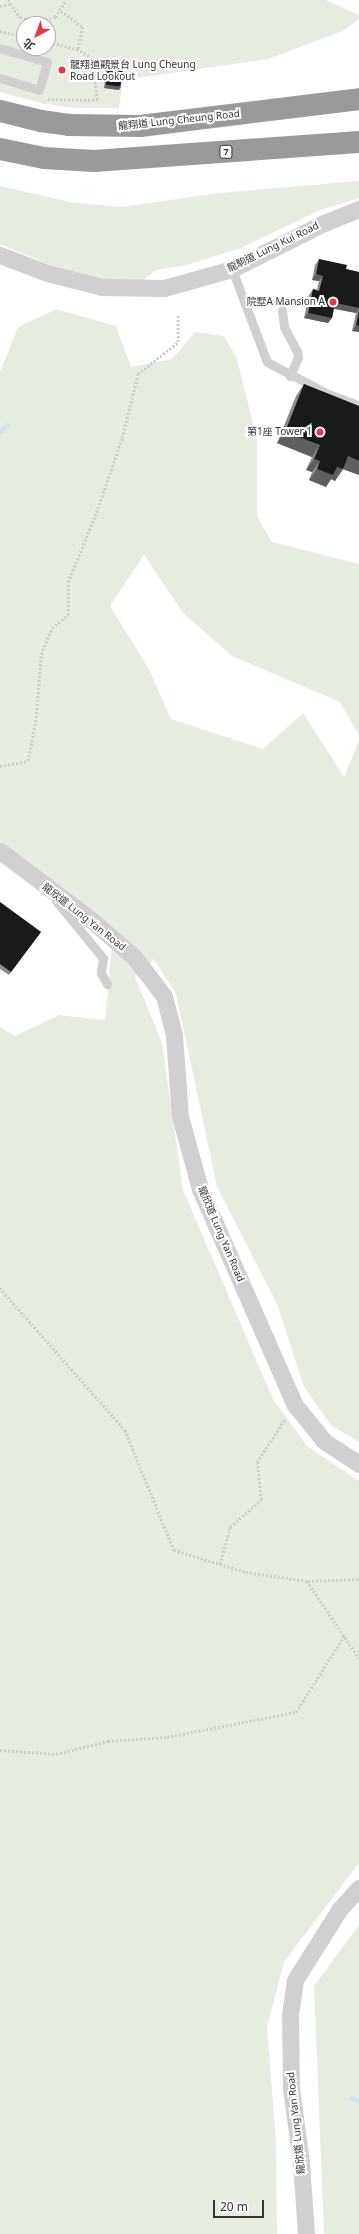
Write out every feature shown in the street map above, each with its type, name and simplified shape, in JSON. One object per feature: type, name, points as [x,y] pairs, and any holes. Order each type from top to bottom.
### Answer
[{"type":"highway","name":"龍翔道 Lung Cheung Road","points":[[0,111],[41,121],[69,125],[140,126],[359,99]]},
{"type":"highway","name":"7","points":[[0,149],[44,158],[94,161],[359,142]]},
{"type":"street","name":"龍駒道 Lung Kui Road","points":[[0,255],[47,273],[102,287],[164,288],[232,269],[324,223],[359,209]]},
{"type":"street","name":"龍欣道 Lung Yan Road","points":[[0,851],[39,882],[89,918],[134,957],[164,996],[174,1035],[180,1116],[200,1189],[295,1405],[324,1441],[359,1464]]},
{"type":"street","name":"龍欣道 Lung Yan Road","points":[[306,2234],[301,2162],[291,2088],[290,2015],[295,1980],[339,1910],[359,1888]]},
{"type":"lane","points":[[0,48],[47,62],[39,90],[0,78]]},
{"type":"lane","points":[[232,269],[265,359],[290,376],[328,394],[359,405]]},
{"type":"lane","points":[[282,310],[284,327],[298,351],[290,376]]},
{"type":"lane","points":[[324,407],[328,394]]},
{"type":"lane","points":[[39,882],[103,958],[101,973],[107,984]]},
{"type":"path","points":[[8,0],[9,4],[20,17],[38,22],[55,17],[61,11],[66,0]]},
{"type":"path","points":[[0,6],[9,4]]},
{"type":"path","points":[[61,11],[83,27],[78,50]]},
{"type":"path","points":[[0,30],[16,34]]},
{"type":"path","points":[[39,90],[46,99],[97,100],[92,59],[78,50],[56,44]]},
{"type":"path","points":[[0,766],[28,761],[36,718],[41,654],[52,628],[68,615],[68,582],[95,516],[122,438],[138,374],[178,342],[178,316]]},
{"type":"path","points":[[0,1288],[125,1430],[174,1550],[246,1572],[307,1581],[359,1579]]},
{"type":"path","points":[[220,1564],[230,1527],[261,1500],[256,1462],[295,1405]]},
{"type":"path","points":[[307,1581],[359,1658]]},
{"type":"path","points":[[0,1750],[56,1754],[108,1741],[167,1737],[296,1712],[344,1636]]},
{"type":"shaded area","points":[[0,0],[326,0],[359,15],[359,19],[345,30],[268,59],[123,80],[119,108],[75,108],[44,104],[0,92]]},
{"type":"shaded area","points":[[359,181],[359,198],[318,211],[241,248],[187,265],[156,270],[141,282],[95,278],[52,266],[0,244],[0,186],[75,203],[122,207],[219,193]]},
{"type":"shaded area","points":[[56,309],[116,326],[131,367],[172,359],[195,332],[224,336],[236,356],[257,439],[257,517],[272,542],[359,564],[359,736],[340,702],[232,656],[183,613],[144,555],[110,606],[149,669],[171,719],[263,749],[303,713],[344,777],[359,741],[359,1442],[331,1425],[304,1387],[277,1304],[217,1187],[176,994],[154,959],[135,977],[162,1043],[183,1190],[273,1399],[307,1446],[359,1481],[359,1863],[284,1962],[267,2027],[276,2142],[277,2234],[0,2234],[0,1027],[15,1036],[59,1015],[105,1020],[112,945],[0,845],[0,372],[18,327]]},
{"type":"shaded area","points":[[359,1925],[359,2234],[324,2234],[314,1986]]},
{"type":"building","points":[[109,61],[124,63],[121,87],[106,85]]},
{"type":"building","name":"院墅A Mansion A","points":[[319,259],[347,265],[346,269],[359,272],[359,308],[335,303],[332,318],[308,313],[313,289],[319,291],[323,276],[316,274]]},
{"type":"building","points":[[359,310],[359,326],[356,325]]},
{"type":"building","name":"第1座 Tower 1","points":[[304,384],[359,406],[359,461],[348,456],[343,469],[337,467],[333,475],[317,469],[320,461],[314,459],[320,445],[285,432]]},
{"type":"building","points":[[0,902],[41,932],[11,972],[0,964]]},
{"type":"waterway","points":[[0,431],[7,425]]},
{"type":"waterway","points":[[352,2098],[359,2101]]},
{"type":"place","name":"龍翔道觀景台 Lung Cheung Road Lookout","points":[[62,70]]},
{"type":"place","name":"院墅A Mansion A","points":[[333,302]]},
{"type":"place","name":"第1座 Tower 1","points":[[320,432]]}]
